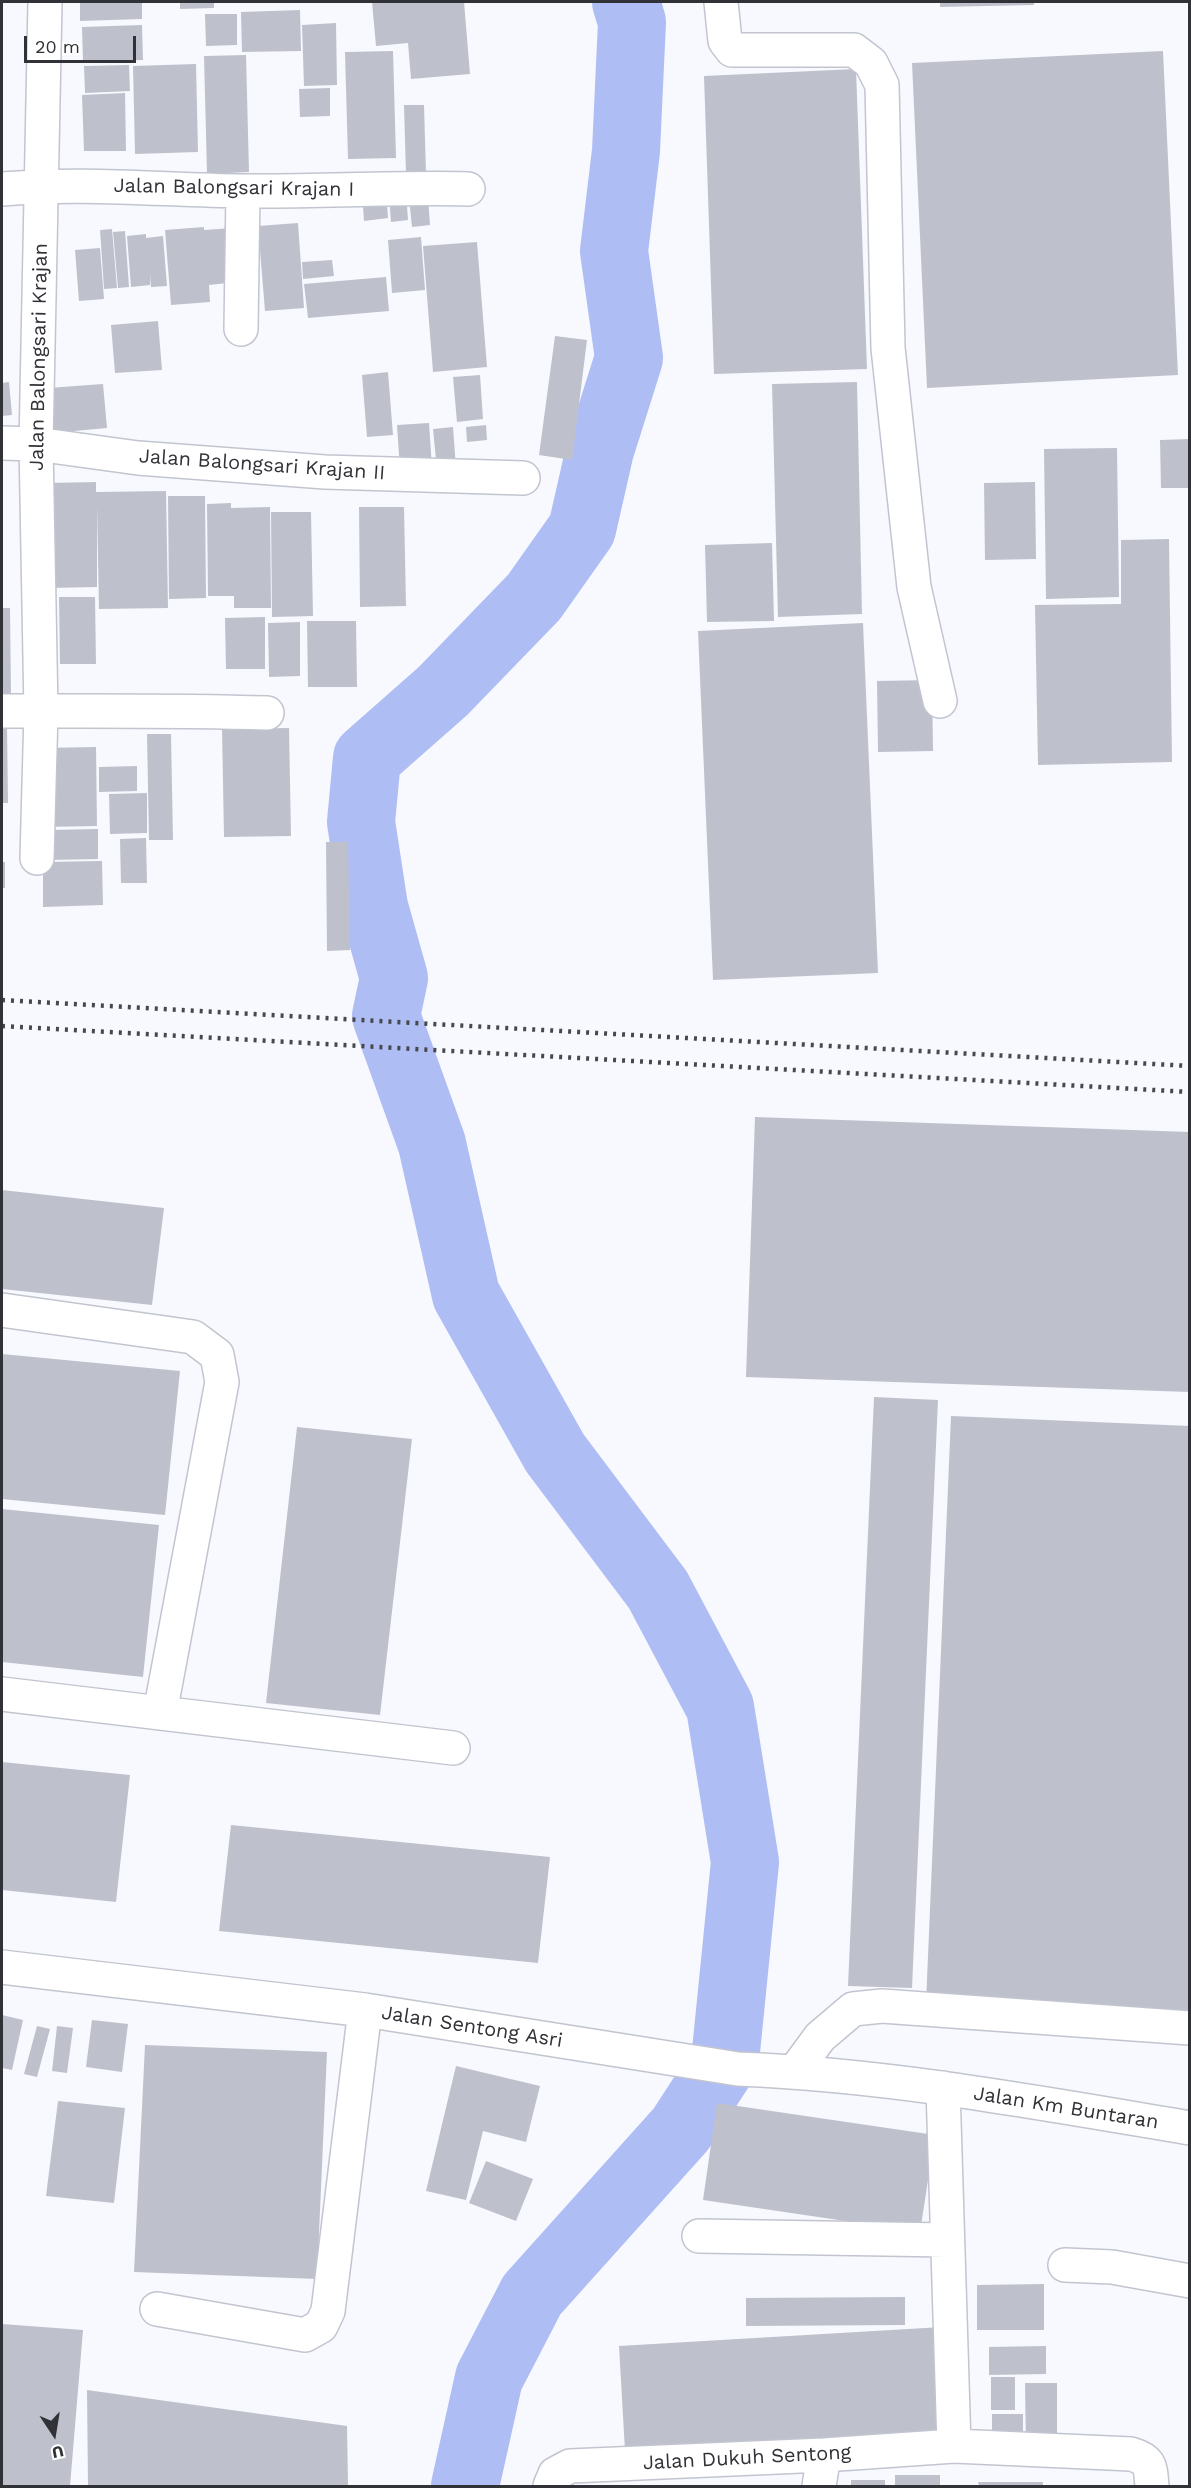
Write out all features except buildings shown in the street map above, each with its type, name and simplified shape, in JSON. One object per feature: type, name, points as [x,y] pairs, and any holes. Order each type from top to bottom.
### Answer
[{"type":"street","name":"Jalan Balongsari Krajan","points":[[37,858],[41,712],[36,444],[45,2]]},
{"type":"street","points":[[721,2],[725,41],[732,51],[854,50],[871,63],[882,85],[888,348],[914,587],[940,701]]},
{"type":"street","name":"Jalan Balongsari Krajan I","points":[[2,189],[43,186],[170,187],[243,191],[468,189]]},
{"type":"street","points":[[241,329],[243,191]]},
{"type":"street","name":"Jalan Balongsari Krajan II","points":[[2,443],[36,444],[138,458],[325,472],[523,478]]},
{"type":"street","points":[[2,711],[169,710],[267,713]]},
{"type":"street","points":[[2,1310],[193,1338],[217,1355],[222,1382],[160,1713]]},
{"type":"street","points":[[2,1694],[453,1748]]},
{"type":"street","name":"Jalan Sentong Asri","points":[[2,1966],[365,2010],[738,2069],[795,2071],[943,2088]]},
{"type":"street","points":[[795,2071],[820,2037],[853,2009],[882,2006],[1190,2028]]},
{"type":"street","points":[[157,2309],[305,2335],[321,2326],[328,2311],[365,2010]]},
{"type":"street","points":[[943,2088],[954,2446]]},
{"type":"street","name":"Jalan Km Buntaran","points":[[943,2088],[1190,2128]]},
{"type":"street","points":[[699,2236],[948,2240]]},
{"type":"street","points":[[1065,2265],[1112,2267],[1190,2281]]},
{"type":"street","name":"Jalan Dukuh Sentong","points":[[550,2487],[555,2474],[570,2466],[821,2471],[954,2446],[1131,2454],[1142,2457],[1148,2462],[1152,2487]]},
{"type":"waterway","points":[[465,2486],[489,2378],[532,2295],[681,2129],[725,2061],[745,1862],[720,1707],[658,1590],[555,1453],[466,1295],[432,1144],[386,1016],[394,978],[374,907],[361,822],[367,758],[443,691],[534,597],[582,529],[600,450],[629,358],[614,251],[626,151],[632,22],[626,2]]},
{"type":"railway","points":[[2,1000],[1190,1066]]},
{"type":"railway","points":[[2,1026],[1190,1092]]}]
